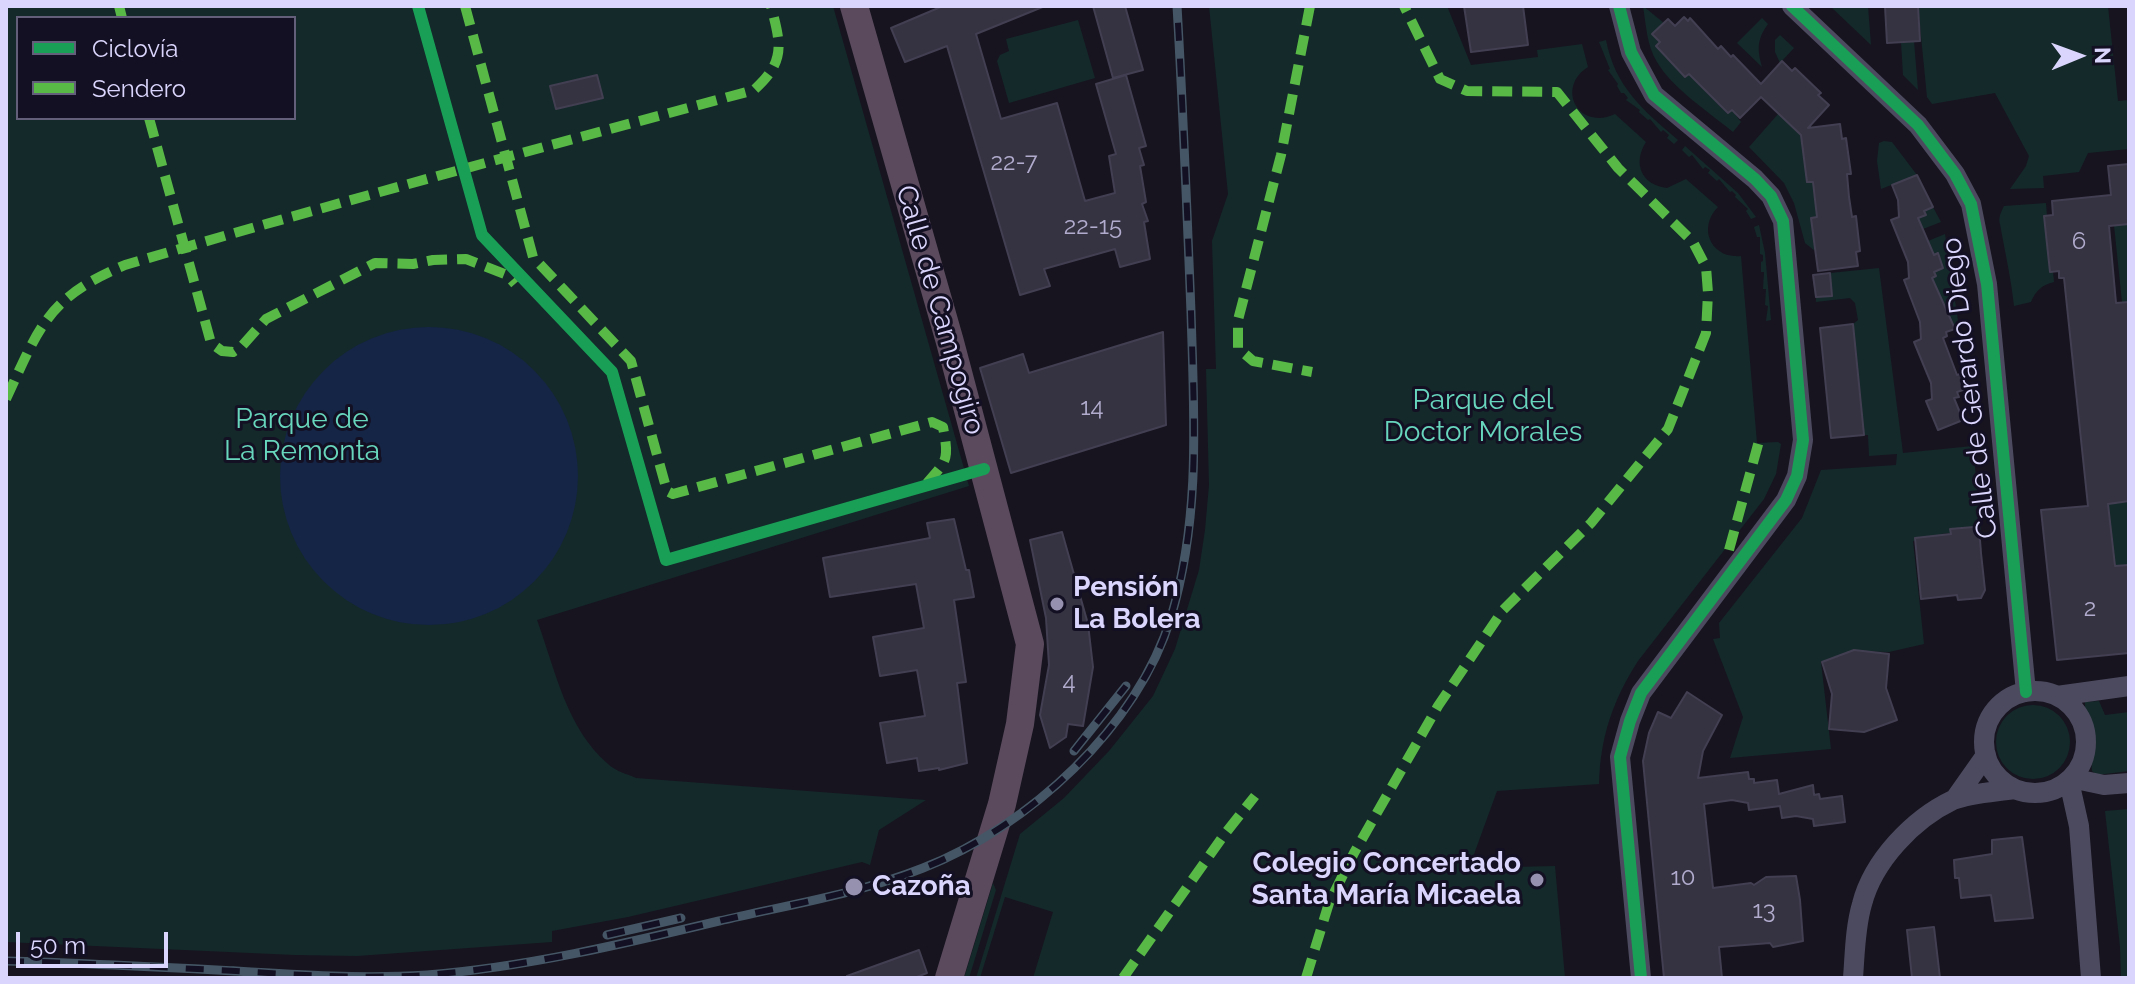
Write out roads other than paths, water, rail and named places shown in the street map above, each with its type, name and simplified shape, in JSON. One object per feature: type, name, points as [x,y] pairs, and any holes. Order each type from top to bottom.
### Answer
[{"type":"highway","name":"Calle de Campogiro","points":[[854,6],[950,342],[1030,644],[1020,724],[1002,804],[949,978]]},
{"type":"street","points":[[1619,6],[1631,52],[1654,95],[1755,179],[1771,196],[1783,221],[1803,440],[1797,476],[1786,500],[1641,693],[1630,721],[1620,757],[1641,978]]},
{"type":"street","name":"Calle de Gerardo Diego","points":[[1792,6],[1918,125],[1955,174],[1971,204],[1987,284],[2026,692]]},
{"type":"street","points":[[2014,789],[1994,772],[1986,755],[1985,735],[1992,715],[2006,700],[2026,692],[2057,696],[2129,686]]},
{"type":"street","points":[[1853,978],[1862,901],[1885,858],[1908,832],[1955,799],[2014,789],[2030,793],[2047,792],[2070,780],[2083,760],[2086,736],[2078,714],[2057,696]]},
{"type":"street","points":[[1955,799],[1986,755]]},
{"type":"street","points":[[2070,780],[2104,785],[2129,783]]},
{"type":"street","points":[[2070,780],[2079,826],[2091,978]]},
{"type":"water","points":[[414,327],[444,327],[472,333],[499,344],[535,370],[553,393],[567,419],[578,461],[578,491],[567,533],[553,559],[535,582],[499,608],[472,619],[444,625],[414,625],[386,619],[359,608],[323,582],[314,571],[297,546],[286,519],[280,491],[280,461],[286,433],[297,406],[323,370],[334,361],[359,344],[386,333]]},
{"type":"railway","points":[[6,961],[355,977],[427,975],[501,966],[611,946],[873,885],[923,868],[962,850],[1039,800],[1106,734],[1133,697],[1155,658],[1181,579],[1191,504],[1193,389],[1177,6]]},
{"type":"railway","points":[[1074,751],[1126,686]]},
{"type":"railway","points":[[607,935],[681,918]]},
{"type":"place","name":"Pensión La Bolera","points":[[1057,604]]},
{"type":"place","name":"Colegio Concertado Santa María Micaela","points":[[1537,880]]},
{"type":"place","name":"Cazoña","points":[[854,887]]},
{"type":"park label","name":"Parque del Doctor Morales","points":[[1483,417]]},
{"type":"park label","name":"Parque de La Remonta","points":[[302,436]]}]
